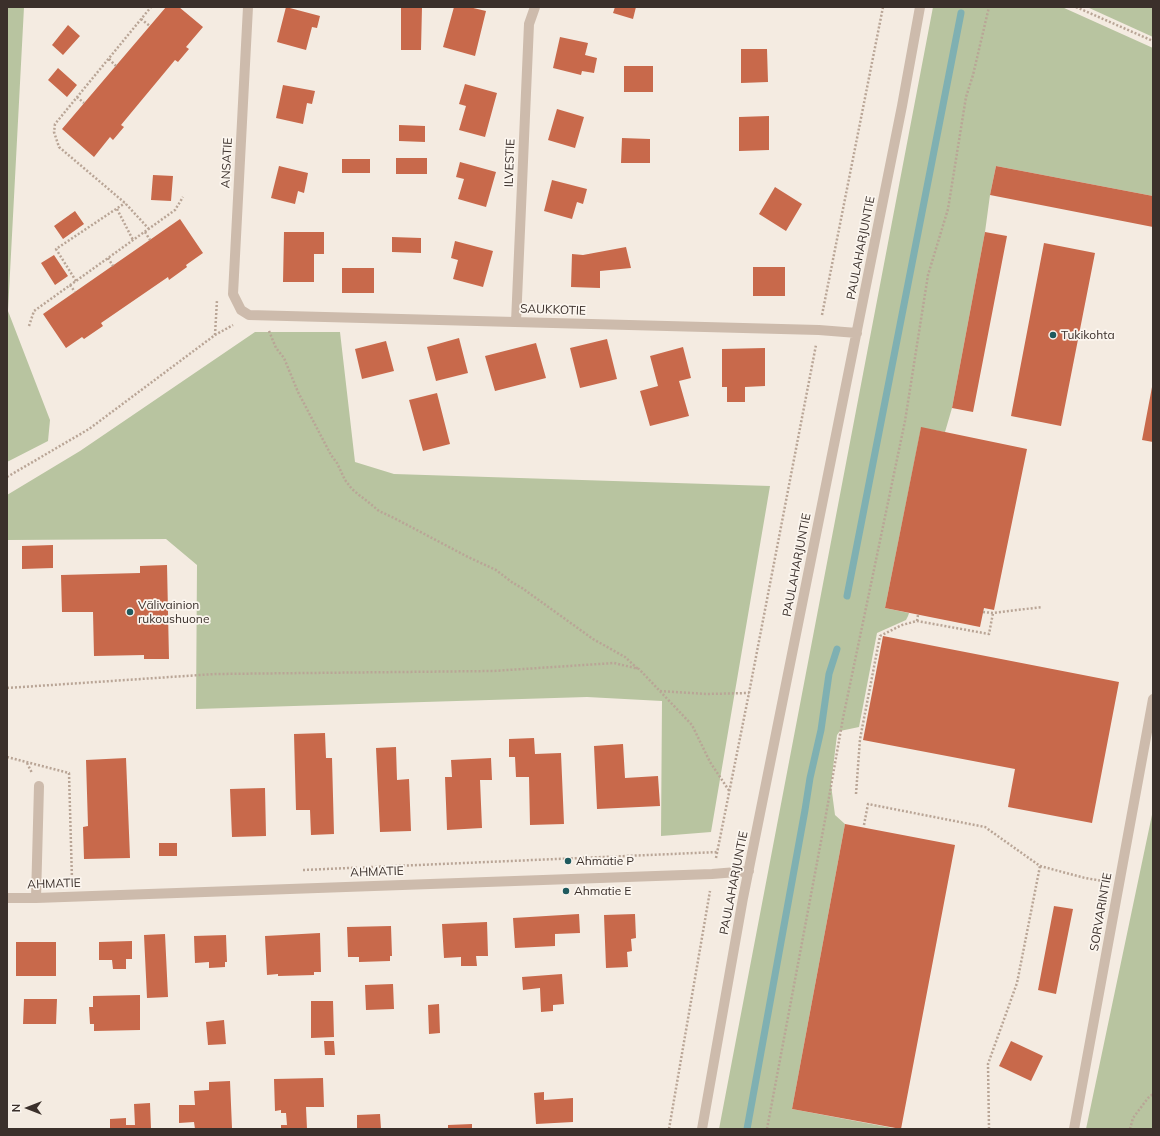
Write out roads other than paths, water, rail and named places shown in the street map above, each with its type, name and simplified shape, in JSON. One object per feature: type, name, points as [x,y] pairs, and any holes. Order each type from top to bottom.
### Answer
[{"type":"street","name":"ANSATIE","points":[[248,7],[233,294],[241,310],[248,315]]},
{"type":"street","name":"ILVESTIE","points":[[516,322],[529,24],[535,7]]},
{"type":"street","name":"PAULAHARJUNTIE","points":[[702,1129],[749,871],[902,106],[920,7]]},
{"type":"street","name":"SAUKKOTIE","points":[[248,315],[819,330],[857,333]]},
{"type":"street","name":"SORVARINTIE","points":[[1074,1129],[1153,699]]},
{"type":"street","points":[[36,898],[39,786]]},
{"type":"street","name":"AHMATIE","points":[[7,898],[712,874],[749,871]]},
{"type":"waterway","points":[[847,596],[961,13]]},
{"type":"waterway","points":[[747,1129],[810,778],[821,730],[829,674],[837,649]]},
{"type":"place","name":"Tukikohta","points":[[1053,335]]},
{"type":"place","name":"Välivainion rukoushuone","points":[[130,612]]},
{"type":"place","name":"Ahmatie P","points":[[568,861]]},
{"type":"place","name":"Ahmatie E","points":[[566,891]]}]
